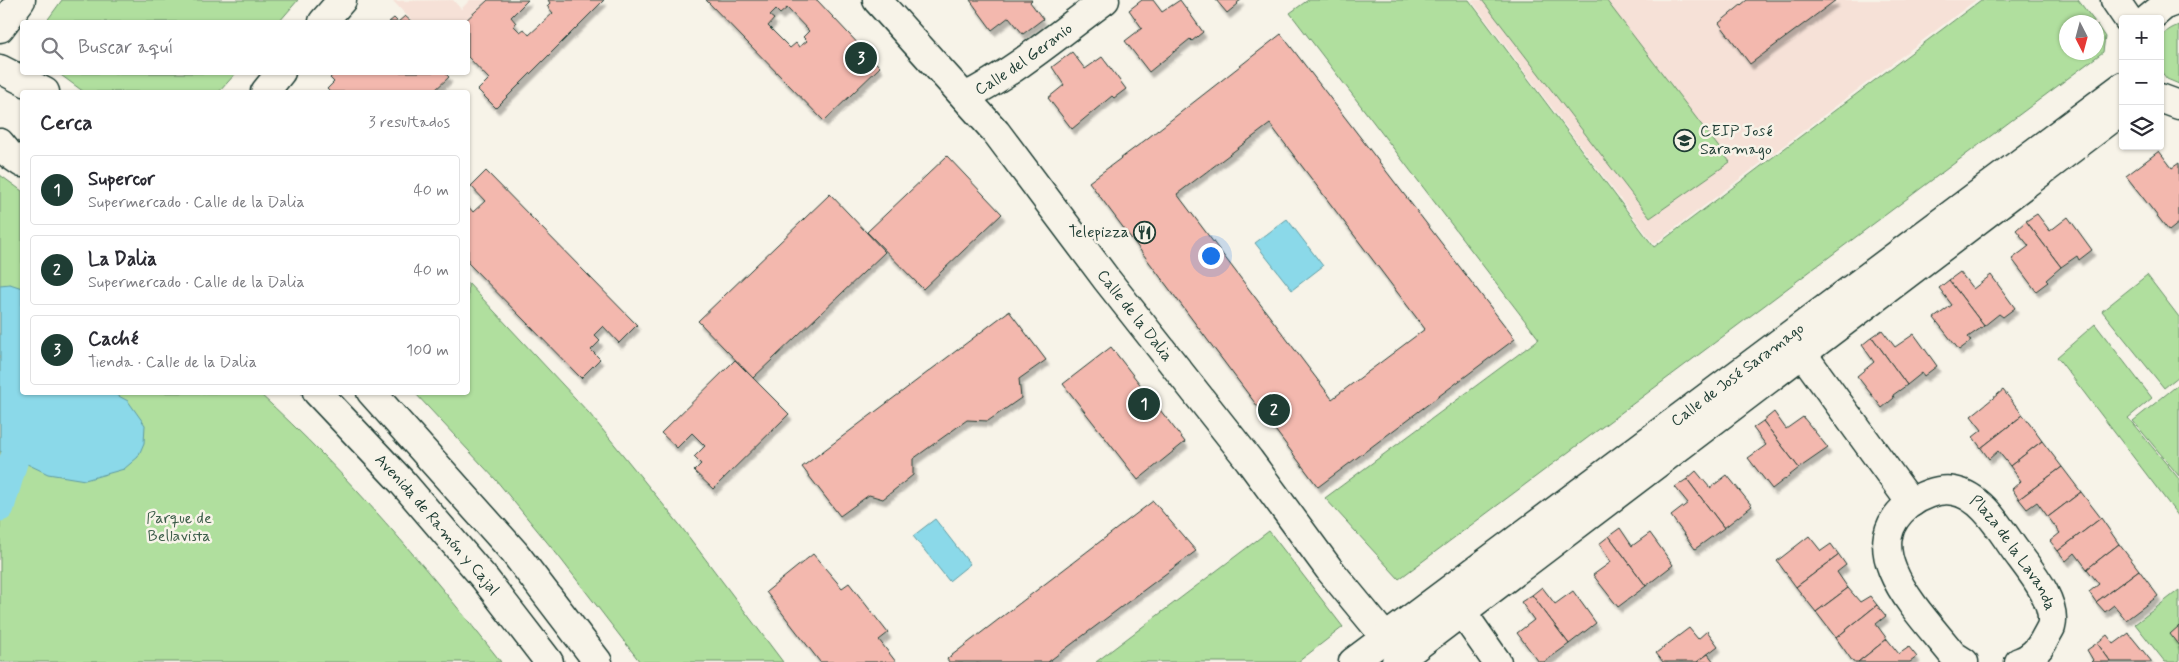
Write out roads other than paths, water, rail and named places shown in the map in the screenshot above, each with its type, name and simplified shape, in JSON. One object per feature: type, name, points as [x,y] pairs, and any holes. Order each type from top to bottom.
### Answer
[{"type":"street","points":[[0,28],[21,0]]},
{"type":"street","points":[[325,20],[342,0]]},
{"type":"street","name":"Calle de la Dalia","points":[[877,0],[996,132],[1107,280],[1249,460],[1329,569],[1385,637]]},
{"type":"street","name":"Calle del Geranio","points":[[965,97],[1015,68],[1105,0]]},
{"type":"street","points":[[2115,0],[2125,15]]},
{"type":"street","points":[[2153,15],[2164,5],[2179,0]]},
{"type":"street","points":[[4,71],[41,90]]},
{"type":"street","points":[[266,90],[278,75]]},
{"type":"street","name":"Calle de José Saramago","points":[[1352,662],[2119,89]]},
{"type":"street","points":[[2164,99],[2179,105]]},
{"type":"street","name":"Calle de José Saramago","points":[[1396,662],[2119,113]]},
{"type":"street","points":[[0,143],[9,154],[20,162]]},
{"type":"street","points":[[1802,353],[1911,503]]},
{"type":"street","name":"Avenida de Ramón y Cajal","points":[[320,395],[403,483],[485,579],[550,662]]},
{"type":"street","points":[[374,395],[514,552],[598,662]]},
{"type":"street","name":"Plaza de la Lavanda","points":[[1964,662],[1953,655],[1903,591],[1889,564],[1887,545],[1889,527],[1899,513],[1911,503],[1925,494],[1939,491],[1954,490],[1972,499],[1990,514],[2045,594],[2051,625],[2042,644],[2026,659],[2019,662]]},
{"type":"street","points":[[1462,612],[1497,662]]},
{"type":"water","points":[[1287,219],[1323,266],[1292,290],[1255,243]]},
{"type":"water","points":[[10,284],[20,287],[20,395],[117,395],[128,401],[145,425],[144,443],[138,457],[124,469],[85,480],[48,474],[0,451],[0,285]]},
{"type":"water","points":[[935,519],[970,564],[949,581],[913,536]]},
{"type":"waterway","points":[[0,507],[14,459]]},
{"type":"place","name":"Caché","points":[[861,58]]},
{"type":"place","name":"CEIP José Saramago","points":[[1684,140]]},
{"type":"place","name":"Telepizza","points":[[1145,232]]},
{"type":"place","name":"Supercor","points":[[1144,404]]},
{"type":"place","name":"La Dalia","points":[[1274,410]]},
{"type":"park label","name":"Parque de Bellavista","points":[[179,527]]}]
